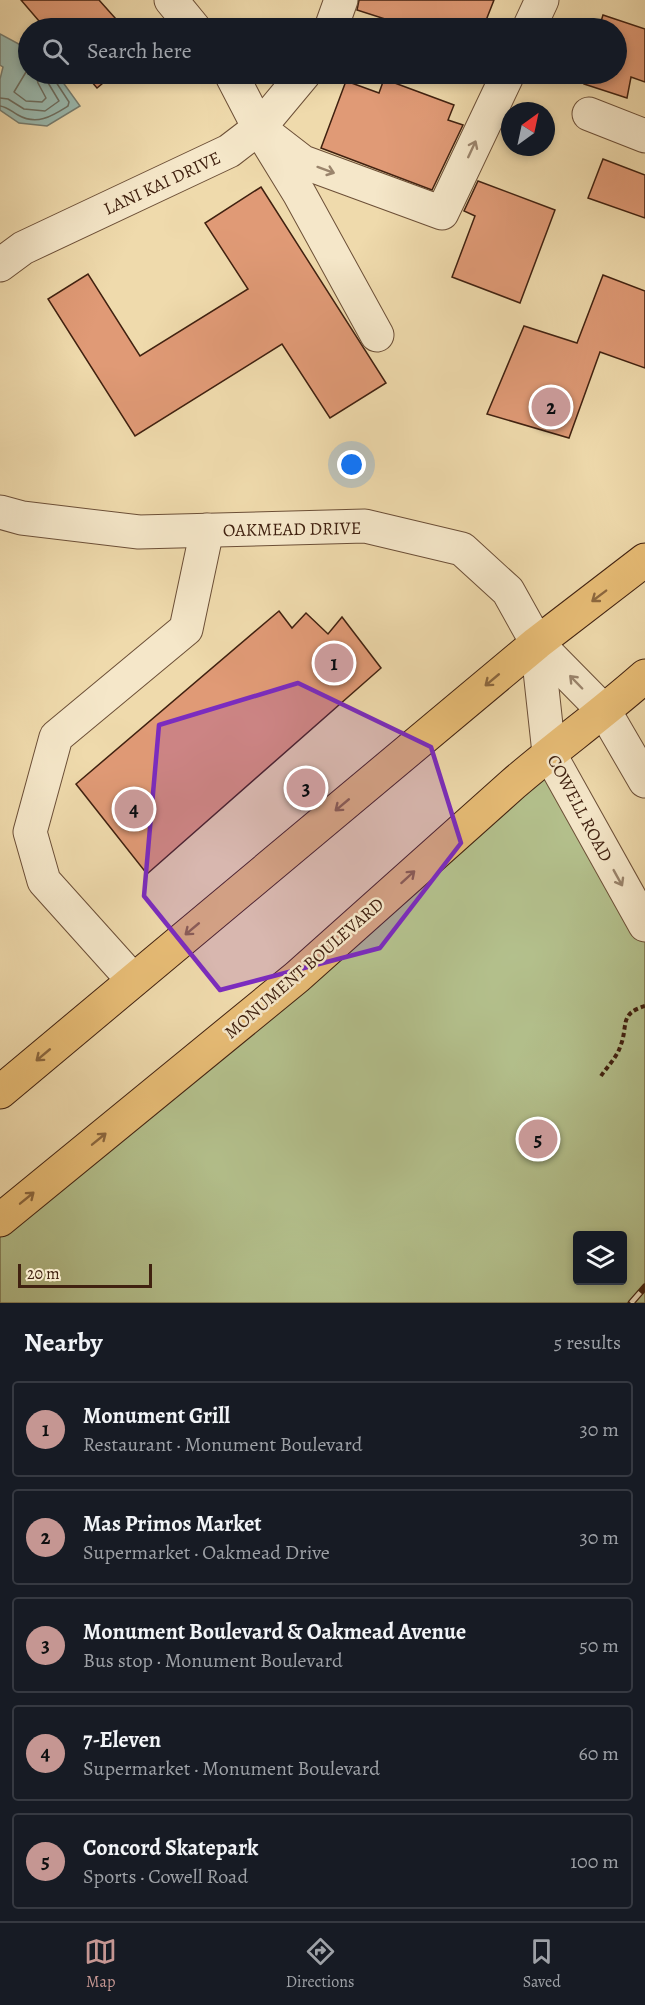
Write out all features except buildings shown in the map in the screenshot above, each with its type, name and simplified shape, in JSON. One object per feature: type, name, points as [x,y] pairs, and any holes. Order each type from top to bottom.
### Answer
[{"type":"main road","points":[[0,1092],[537,643],[645,560]]},
{"type":"main road","name":"MONUMENT BOULEVARD","points":[[0,1220],[297,977],[549,753],[605,712],[645,676]]},
{"type":"street","points":[[171,0],[186,18]]},
{"type":"street","points":[[334,18],[340,0]]},
{"type":"street","points":[[534,18],[542,0]]},
{"type":"street","points":[[236,84],[377,335]]},
{"type":"street","name":"LANI KAI DRIVE","points":[[0,265],[23,248],[230,151],[259,128],[296,84]]},
{"type":"street","points":[[259,128],[303,162],[442,213],[503,84]]},
{"type":"street","points":[[589,114],[645,136]]},
{"type":"street","name":"OAKMEAD DRIVE","points":[[0,512],[22,518],[139,532],[365,526],[462,549],[508,591],[537,643]]},
{"type":"street","points":[[133,980],[44,881],[30,832],[56,737],[186,629],[207,530]]},
{"type":"street","points":[[537,643],[605,712],[645,781]]},
{"type":"street","name":"COWELL ROAD","points":[[537,643],[549,753],[645,925]]},
{"type":"path","points":[[602,1076],[620,1048],[628,1014],[633,1009],[645,1006]]},
{"type":"highlighted area","points":[[298,683],[431,747],[461,843],[380,948],[220,990],[144,896],[159,725]]},
{"type":"green space","points":[[549,753],[645,922],[645,1303],[0,1303],[0,1219]]},
{"type":"water","points":[[0,34],[18,44],[18,84],[64,84],[80,106],[47,126],[19,123],[0,110],[0,79],[3,67],[0,65]]},
{"type":"railway","points":[[631,1303],[645,1287]]},
{"type":"place","name":"Mas Primos Market","points":[[551,407]]},
{"type":"place","name":"Monument Grill","points":[[334,663]]},
{"type":"place","name":"Monument Boulevard & Oakmead Avenue","points":[[306,788]]},
{"type":"place","name":"7-Eleven","points":[[134,809]]},
{"type":"place","name":"Concord Skatepark","points":[[538,1139]]}]
